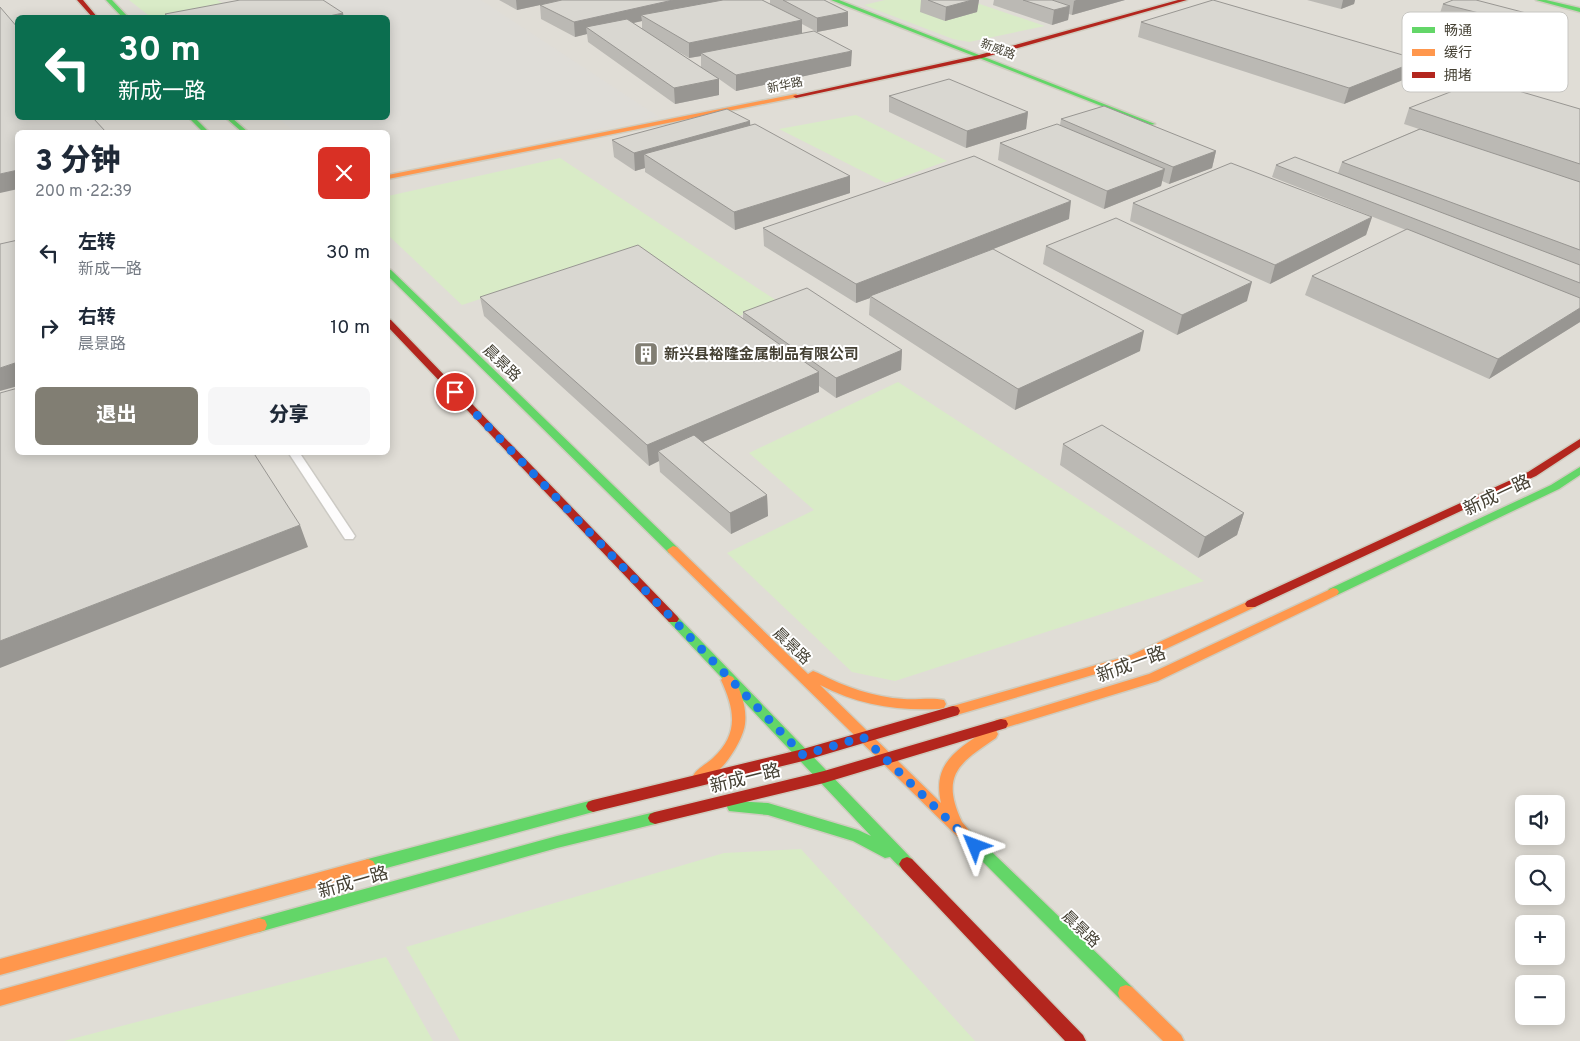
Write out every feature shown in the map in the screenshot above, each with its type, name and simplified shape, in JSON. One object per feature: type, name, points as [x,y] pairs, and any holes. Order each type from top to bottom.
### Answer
[{"type":"street","points":[[80,0],[93,15]]},
{"type":"street","points":[[109,0],[124,15]]},
{"type":"street","name":"新威路","points":[[834,0],[1152,124]]},
{"type":"street","name":"新华路","points":[[390,178],[769,102],[980,57],[1184,0]]},
{"type":"street","points":[[1539,0],[1580,10]]},
{"type":"street","points":[[1564,0],[1580,4]]},
{"type":"street","points":[[194,120],[204,130]]},
{"type":"street","points":[[231,120],[243,130]]},
{"type":"street","name":"晨景路","points":[[390,274],[1175,1041]]},
{"type":"street","points":[[390,324],[1077,1041]]},
{"type":"street","name":"新成一路","points":[[0,967],[551,816],[803,755],[1135,658],[1532,474],[1580,442]]},
{"type":"street","name":"新成一路","points":[[0,998],[557,842],[824,777],[1153,678],[1555,487],[1580,470]]},
{"type":"street","points":[[784,659],[831,687],[856,698],[895,706],[990,700]]},
{"type":"street","points":[[691,782],[718,765],[728,754],[739,732],[738,705],[725,674]]},
{"type":"street","points":[[960,832],[945,800],[943,778],[953,761],[1015,719]]},
{"type":"street","points":[[707,805],[768,809],[858,836],[886,852],[921,878]]},
{"type":"lane","points":[[295,455],[349,536]]},
{"type":"shaded area","points":[[0,0],[1580,0],[1580,1041],[0,1041]]},
{"type":"shaded area","points":[[319,0],[481,0],[659,117],[390,170],[390,130],[293,130],[280,120],[390,120],[390,15],[338,15]]},
{"type":"green space","points":[[129,0],[217,0],[224,4],[167,15],[148,15]]},
{"type":"green space","points":[[885,0],[968,0],[1045,26],[969,42],[953,39],[864,5]]},
{"type":"green space","points":[[856,115],[947,161],[886,183],[779,129]]},
{"type":"green space","points":[[560,158],[777,301],[734,318],[636,248],[462,305],[390,237],[390,196]]},
{"type":"green space","points":[[898,382],[1204,581],[895,681],[852,672],[727,553],[814,510],[749,453]]},
{"type":"green space","points":[[801,849],[975,1041],[460,1041],[406,947],[724,853]]},
{"type":"green space","points":[[386,957],[433,1041],[64,1041]]},
{"type":"building","points":[[240,0],[323,0],[343,13],[334,15],[165,14]]},
{"type":"building","points":[[562,0],[673,0],[574,22],[540,5]]},
{"type":"building","points":[[723,0],[762,0],[802,20],[689,43],[641,15]]},
{"type":"building","points":[[783,0],[824,0],[848,12],[817,18]]},
{"type":"building","points":[[928,0],[972,0],[946,7]]},
{"type":"building","points":[[1023,0],[1052,0],[1070,6],[1054,10]]},
{"type":"building","points":[[1213,0],[1402,55],[1402,67],[1349,88],[1141,22]]},
{"type":"building","points":[[1453,0],[1476,0],[1522,12],[1475,12],[1443,4]]},
{"type":"building","points":[[0,7],[15,24],[15,120],[95,120],[104,130],[15,130],[15,171],[0,174]]},
{"type":"building","points":[[627,19],[719,79],[674,88],[586,27]]},
{"type":"building","points":[[814,31],[852,51],[736,75],[701,53]]},
{"type":"building","points":[[949,79],[1028,112],[967,131],[889,96]]},
{"type":"building","points":[[1450,92],[1522,92],[1580,109],[1580,164],[1409,108]]},
{"type":"building","points":[[1104,106],[1216,151],[1173,167],[1061,119]]},
{"type":"building","points":[[727,109],[750,121],[634,153],[612,140]]},
{"type":"building","points":[[755,124],[850,176],[734,212],[644,154]]},
{"type":"building","points":[[1057,124],[1165,169],[1107,191],[1000,143]]},
{"type":"building","points":[[1420,129],[1580,182],[1580,250],[1342,162]]},
{"type":"building","points":[[974,156],[1071,201],[856,284],[763,228]]},
{"type":"building","points":[[1295,157],[1580,265],[1580,283],[1276,165]]},
{"type":"building","points":[[1231,163],[1372,217],[1275,265],[1133,203]]},
{"type":"building","points":[[1116,218],[1252,282],[1182,315],[1046,246]]},
{"type":"building","points":[[1407,229],[1580,298],[1580,308],[1498,359],[1312,276]]},
{"type":"building","points":[[15,241],[15,363],[0,368],[0,244]]},
{"type":"building","name":"新兴县裕隆金属制品有限公司","points":[[638,245],[819,372],[647,445],[480,297]]},
{"type":"building","points":[[993,249],[1144,331],[1018,389],[870,296]]},
{"type":"building","points":[[807,288],[902,350],[836,378],[743,312]]},
{"type":"building","points":[[15,389],[15,455],[255,455],[300,525],[0,641],[0,393]]},
{"type":"building","points":[[1102,425],[1244,513],[1205,537],[1063,444]]},
{"type":"building","points":[[694,435],[767,495],[730,513],[658,451]]},
{"type":"traffic: fast","points":[[109,0],[124,15]]},
{"type":"traffic: fast","points":[[834,0],[1152,124]]},
{"type":"traffic: fast","points":[[1539,0],[1580,10]]},
{"type":"traffic: fast","points":[[194,120],[204,130]]},
{"type":"traffic: fast","points":[[231,120],[243,130]]},
{"type":"traffic: fast","points":[[390,274],[673,550]]},
{"type":"traffic: fast","points":[[1333,592],[1555,487],[1580,470]]},
{"type":"traffic: fast","points":[[673,619],[907,864]]},
{"type":"traffic: fast","points":[[368,866],[593,806]]},
{"type":"traffic: fast","points":[[734,807],[768,809],[827,826],[858,836],[885,852]]},
{"type":"traffic: fast","points":[[259,925],[557,842],[655,818]]},
{"type":"traffic: fast","points":[[964,834],[1126,993]]},
{"type":"traffic: slow","points":[[390,177],[796,96]]},
{"type":"traffic: slow","points":[[673,550],[964,834]]},
{"type":"traffic: slow","points":[[1001,724],[1153,678],[1333,592]]},
{"type":"traffic: slow","points":[[953,711],[1135,658],[1251,604]]},
{"type":"traffic: slow","points":[[813,676],[844,691],[874,700],[921,705],[939,704]]},
{"type":"traffic: slow","points":[[700,776],[726,754],[732,745],[739,725],[736,699],[728,680]]},
{"type":"traffic: slow","points":[[956,824],[946,792],[946,780],[949,770],[964,753],[991,734]]},
{"type":"traffic: slow","points":[[0,967],[368,866]]},
{"type":"traffic: slow","points":[[0,998],[259,925]]},
{"type":"traffic: slow","points":[[1126,993],[1175,1041]]},
{"type":"traffic: jam","points":[[80,0],[93,15]]},
{"type":"traffic: jam","points":[[796,96],[980,57],[1184,0]]},
{"type":"traffic: jam","points":[[390,324],[673,619]]},
{"type":"traffic: jam","points":[[1251,604],[1532,474],[1580,442]]},
{"type":"traffic: jam","points":[[593,806],[803,755],[953,711]]},
{"type":"traffic: jam","points":[[655,818],[824,777],[1001,724]]},
{"type":"traffic: jam","points":[[907,864],[1077,1041]]},
{"type":"place","name":"新兴县裕隆金属制品有限公司","points":[[646,354]]},
{"type":"route","points":[[455,392],[803,755],[863,737],[975,846]]}]
